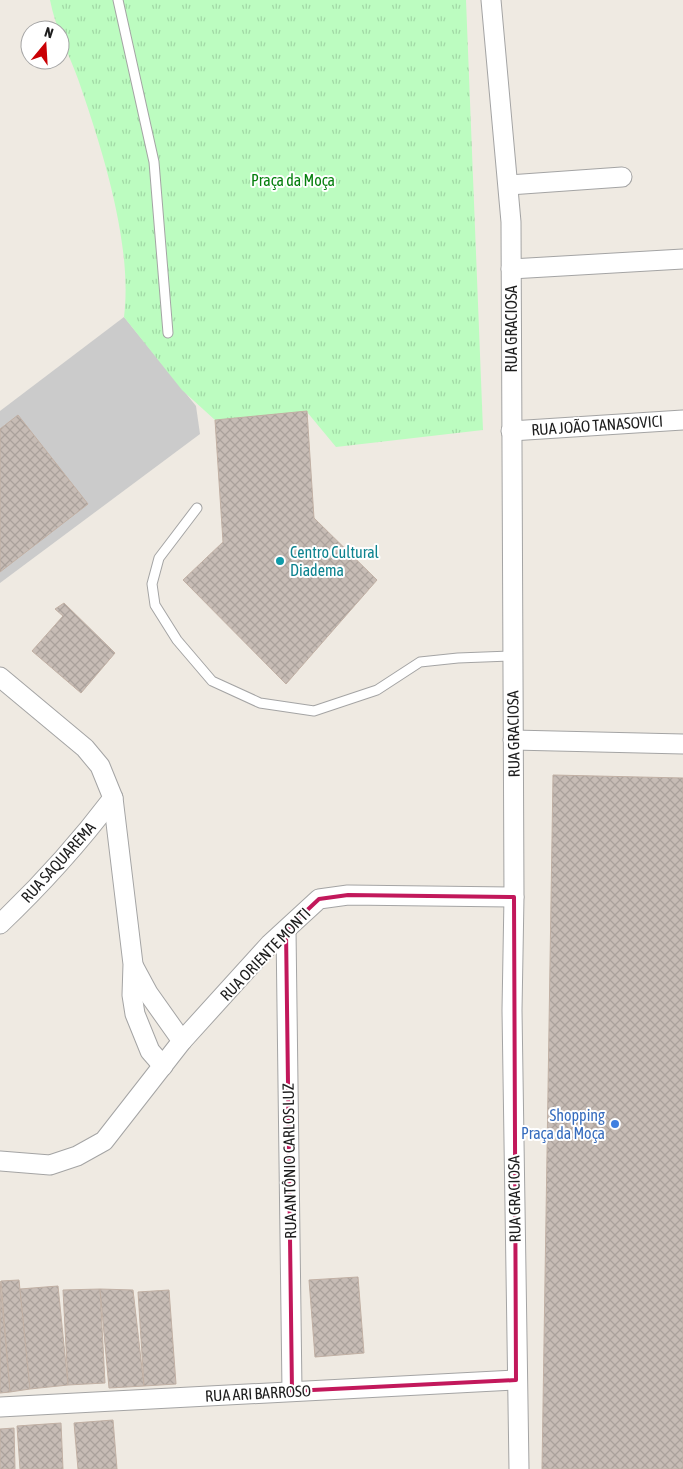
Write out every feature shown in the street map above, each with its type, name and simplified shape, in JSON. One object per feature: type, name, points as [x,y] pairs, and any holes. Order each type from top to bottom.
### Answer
[{"type":"street","name":"RUA GRACIOSA","points":[[491,0],[509,185],[511,269],[514,897],[512,1010],[518,1469]]},
{"type":"street","points":[[509,185],[622,178]]},
{"type":"street","points":[[511,269],[683,259]]},
{"type":"street","name":"RUA JOÃO TANASOVICI","points":[[511,431],[683,420]]},
{"type":"street","points":[[0,677],[85,748],[100,766],[113,798],[133,964],[132,995],[135,1014],[150,1051],[163,1066]]},
{"type":"street","points":[[513,740],[683,744]]},
{"type":"street","name":"RUA SAQUAREMA","points":[[0,924],[90,828],[113,798]]},
{"type":"street","name":"RUA ORIENTE MONTI","points":[[182,1041],[286,930],[319,899],[348,895],[514,897]]},
{"type":"street","name":"RUA ANTÔNIO CARLOS LUZ","points":[[286,930],[292,1391]]},
{"type":"street","points":[[0,1161],[50,1165],[77,1156],[104,1141],[182,1041],[148,994],[133,964]]},
{"type":"street","name":"RUA ARI BARROSO","points":[[0,1407],[516,1380]]},
{"type":"lane","points":[[118,0],[154,162],[168,333]]},
{"type":"lane","points":[[197,508],[159,558],[152,584],[155,605],[177,640],[212,681],[260,704],[314,711],[376,690],[420,662],[458,658],[512,656]]},
{"type":"highlighted area","points":[[348,895],[514,897],[516,1380],[292,1391],[286,930],[319,899]]},
{"type":"shaded area","points":[[124,317],[196,406],[200,434],[0,583],[0,411]]},
{"type":"green space","name":"Praça da Moça","points":[[50,0],[466,0],[483,430],[336,447],[307,412],[215,420],[182,390],[124,317],[126,289],[124,259],[113,197],[97,135],[70,58],[70,20],[56,20]]},
{"type":"building","name":"Centro Cultural Diadema","points":[[307,411],[314,518],[377,580],[286,684],[183,580],[223,542],[215,420]]},
{"type":"building","points":[[18,415],[88,504],[0,572],[0,429]]},
{"type":"building","points":[[64,603],[115,653],[81,693],[32,651],[63,616],[55,609]]},
{"type":"building","name":"Shopping Praça da Moça","points":[[553,775],[683,778],[683,1469],[542,1469]]},
{"type":"building","points":[[358,1277],[364,1353],[315,1357],[309,1280]]},
{"type":"building","points":[[19,1280],[30,1389],[10,1392],[1,1281]]},
{"type":"building","points":[[0,1281],[10,1392],[0,1393]]},
{"type":"building","points":[[58,1286],[68,1385],[30,1389],[20,1289]]},
{"type":"building","points":[[100,1289],[105,1383],[68,1385],[63,1290]]},
{"type":"building","points":[[100,1289],[133,1290],[144,1386],[109,1388]]},
{"type":"building","points":[[169,1290],[176,1384],[144,1386],[138,1292]]},
{"type":"building","points":[[113,1420],[117,1469],[78,1469],[74,1423]]},
{"type":"building","points":[[61,1423],[63,1469],[20,1469],[17,1426]]},
{"type":"building","points":[[14,1428],[15,1469],[0,1469],[0,1429]]},
{"type":"place","name":"Centro Cultural Diadema","points":[[280,561]]},
{"type":"place","name":"Shopping Praça da Moça","points":[[615,1124]]}]
